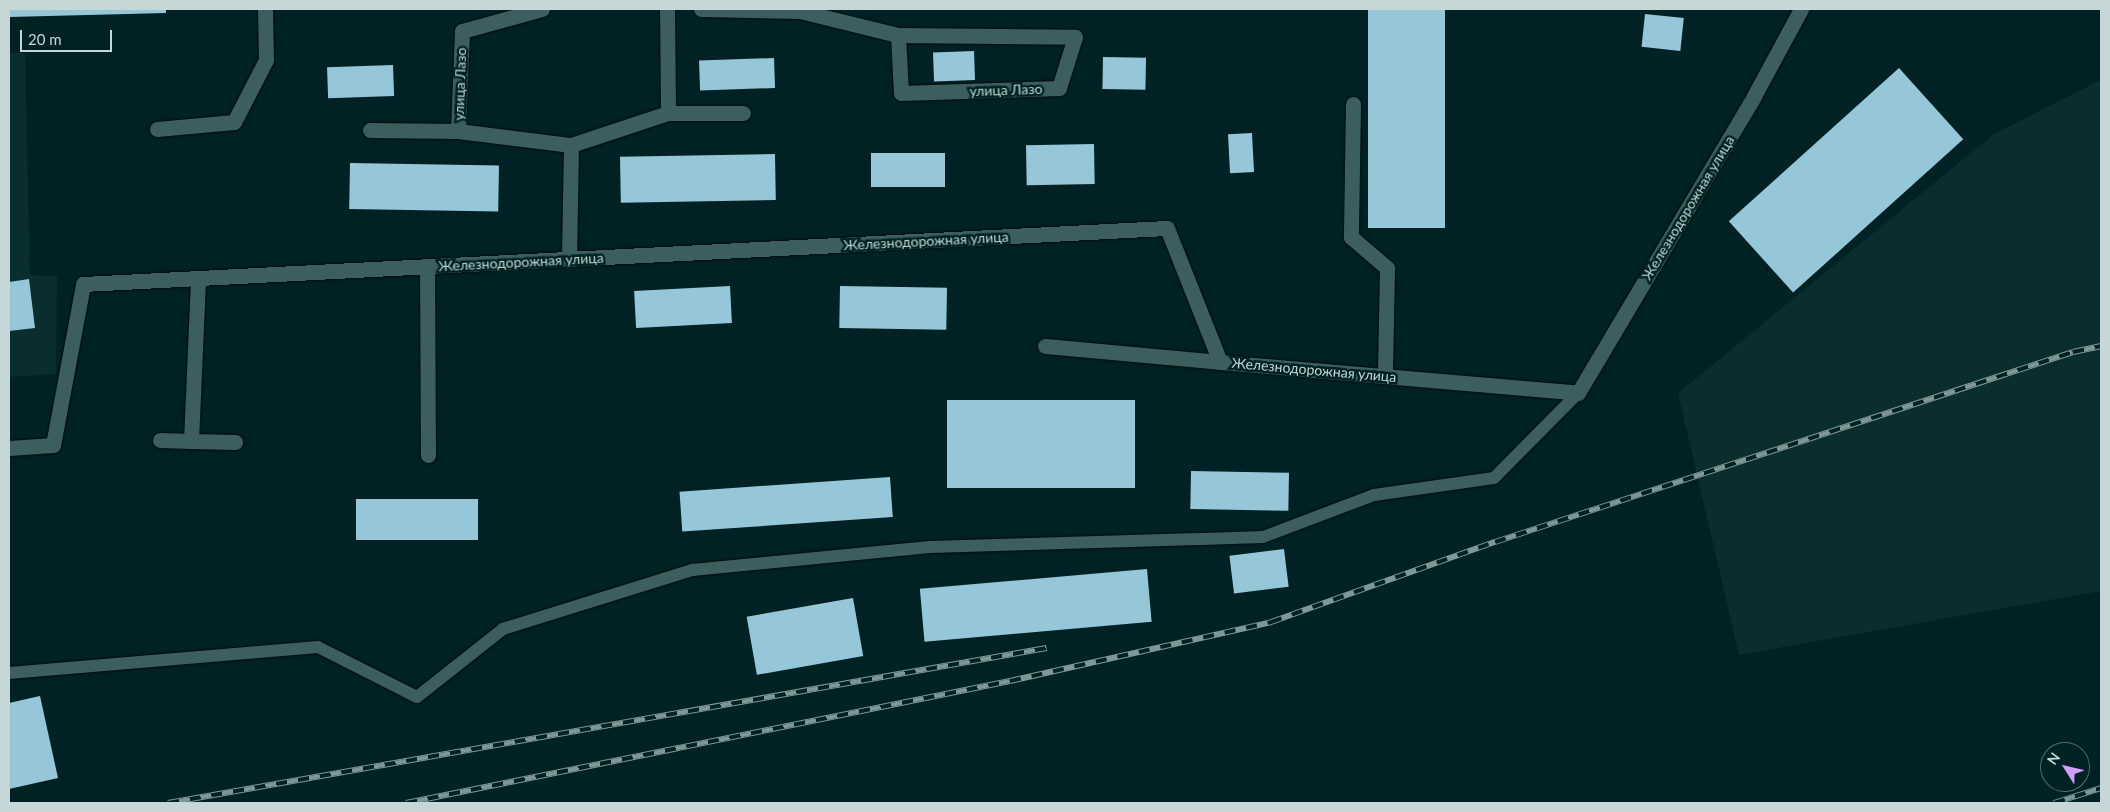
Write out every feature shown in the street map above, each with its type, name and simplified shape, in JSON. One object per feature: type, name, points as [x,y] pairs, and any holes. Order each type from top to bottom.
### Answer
[{"type":"street","points":[[157,129],[234,122],[266,60],[265,9]]},
{"type":"street","name":"улица Лазо","points":[[458,131],[462,31],[542,9]]},
{"type":"street","points":[[667,9],[668,113]]},
{"type":"street","name":"улица Лазо","points":[[701,9],[800,11],[898,35],[1074,37],[1059,88],[901,93],[898,35]]},
{"type":"street","name":"Железнодорожная улица","points":[[9,448],[53,445],[83,284],[1167,228],[1220,362],[1578,393],[1754,96],[1801,9]]},
{"type":"street","points":[[1353,104],[1351,237],[1387,268],[1385,376]]},
{"type":"street","points":[[370,130],[458,131],[572,145],[668,113],[743,114]]},
{"type":"street","points":[[569,259],[572,145]]},
{"type":"street","name":"Железнодорожная улица","points":[[427,266],[428,455]]},
{"type":"street","points":[[190,441],[198,278]]},
{"type":"street","points":[[1045,346],[1220,362]]},
{"type":"street","points":[[160,440],[236,442]]},
{"type":"lane","points":[[9,673],[318,647],[417,697],[504,629],[692,570],[930,547],[1263,537],[1374,495],[1494,478],[1578,393]]},
{"type":"shaded area","points":[[9,53],[25,53],[30,275],[57,276],[56,374],[9,377]]},
{"type":"shaded area","points":[[2101,80],[2101,591],[1739,655],[1678,393],[1994,134]]},
{"type":"building","points":[[9,9],[166,9],[166,13],[9,17]]},
{"type":"building","points":[[1368,9],[1445,9],[1445,228],[1368,228]]},
{"type":"building","points":[[1645,14],[1684,18],[1680,51],[1642,47]]},
{"type":"building","points":[[974,51],[975,80],[934,81],[933,52]]},
{"type":"building","points":[[1103,57],[1146,58],[1145,90],[1102,89]]},
{"type":"building","points":[[774,58],[775,88],[700,91],[699,61]]},
{"type":"building","points":[[393,65],[394,96],[328,98],[327,67]]},
{"type":"building","points":[[1899,68],[1963,139],[1793,293],[1729,221]]},
{"type":"building","points":[[1252,133],[1254,172],[1230,173],[1228,134]]},
{"type":"building","points":[[1094,144],[1095,184],[1027,185],[1026,145]]},
{"type":"building","points":[[871,153],[945,153],[945,187],[871,187]]},
{"type":"building","points":[[775,154],[776,200],[621,203],[620,157]]},
{"type":"building","points":[[350,163],[499,166],[498,212],[349,209]]},
{"type":"building","points":[[29,279],[35,328],[9,331],[9,282]]},
{"type":"building","points":[[730,286],[732,323],[636,328],[634,291]]},
{"type":"building","points":[[840,286],[947,288],[946,330],[839,328]]},
{"type":"building","points":[[947,400],[1135,400],[1135,488],[947,488]]},
{"type":"building","points":[[1191,471],[1289,473],[1288,511],[1190,509]]},
{"type":"building","points":[[890,477],[893,517],[682,532],[680,492]]},
{"type":"building","points":[[356,499],[478,499],[478,540],[356,540]]},
{"type":"building","points":[[1284,549],[1289,587],[1234,593],[1229,556]]},
{"type":"building","points":[[1147,569],[1152,622],[924,642],[920,589]]},
{"type":"building","points":[[853,598],[863,656],[757,675],[747,617]]},
{"type":"building","points":[[40,696],[58,778],[9,789],[9,703]]},
{"type":"railway","points":[[406,803],[1010,681],[1271,622],[1495,542],[2073,352],[2101,346]]},
{"type":"railway","points":[[168,803],[1046,648]]},
{"type":"railway","points":[[2054,803],[2101,788]]}]
